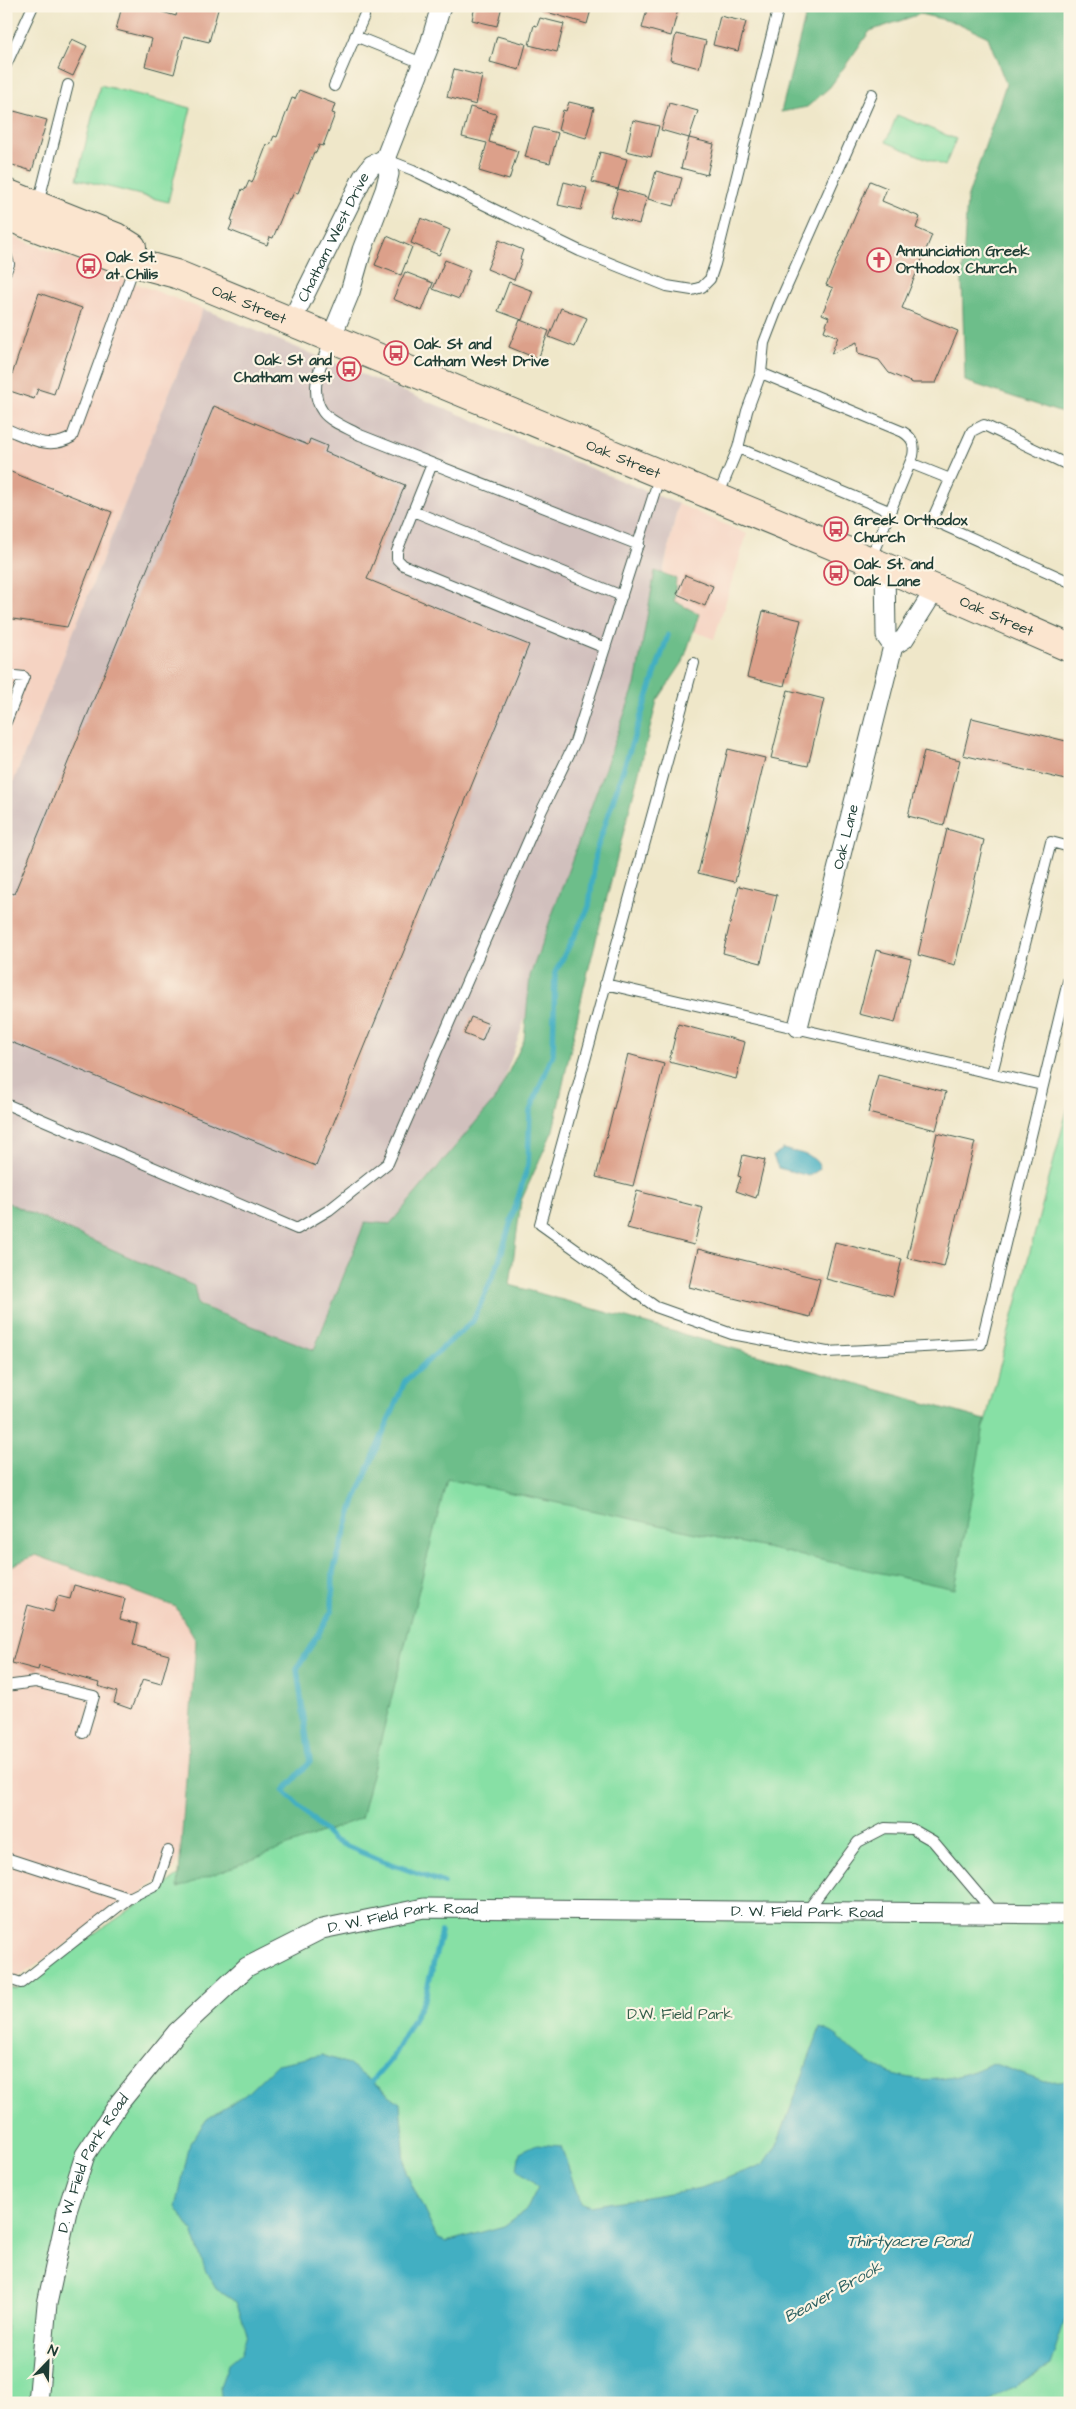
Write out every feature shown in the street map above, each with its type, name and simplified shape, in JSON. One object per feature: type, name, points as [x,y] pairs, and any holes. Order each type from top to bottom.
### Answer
[{"type":"main road","name":"Oak Street","points":[[14,210],[116,237],[138,257],[176,274],[936,588],[1070,648]]},
{"type":"street","name":"Chatham West Drive","points":[[331,338],[350,292],[362,250],[386,190],[389,174],[385,159],[422,63],[441,6]]},
{"type":"street","name":"Chatham West Drive","points":[[290,322],[363,177],[372,166],[385,159]]},
{"type":"street","points":[[877,564],[886,636],[893,646],[904,639],[936,588]]},
{"type":"street","name":"Oak Lane","points":[[798,1027],[893,646]]},
{"type":"street","name":"D. W. Field Park Road","points":[[38,2403],[47,2304],[67,2211],[86,2155],[120,2102],[177,2032],[247,1967],[322,1929],[424,1908],[1070,1914]]},
{"type":"lane","points":[[6,65],[33,6]]},
{"type":"lane","points":[[385,159],[413,170],[580,251],[658,283],[677,289],[692,290],[702,287],[710,279],[779,6]]},
{"type":"lane","points":[[334,86],[364,16]]},
{"type":"lane","points":[[356,36],[422,63]]},
{"type":"lane","points":[[14,210],[68,85]]},
{"type":"lane","points":[[717,498],[738,448],[746,411],[761,373],[764,343],[779,304],[872,94]]},
{"type":"lane","points":[[6,254],[8,264],[6,271]]},
{"type":"lane","points":[[6,429],[46,444],[61,444],[72,438],[138,257]]},
{"type":"lane","points":[[331,338],[319,369],[315,392],[324,414],[360,435],[639,545]]},
{"type":"lane","points":[[761,373],[908,436],[914,448],[910,463],[889,511],[877,564]]},
{"type":"lane","points":[[1070,466],[984,425],[972,431],[932,520],[1070,582]]},
{"type":"lane","points":[[738,448],[889,511]]},
{"type":"lane","points":[[910,463],[950,479]]},
{"type":"lane","points":[[432,464],[397,551],[397,559],[403,565],[605,648]]},
{"type":"lane","points":[[6,1104],[297,1229],[329,1210],[388,1163],[540,814],[575,742],[660,474]]},
{"type":"lane","points":[[413,511],[622,596]]},
{"type":"lane","points":[[694,663],[540,1224],[656,1307],[732,1334],[827,1352],[981,1344],[1070,973]]},
{"type":"lane","points":[[6,675],[24,677],[6,722]]},
{"type":"lane","points":[[992,1073],[1051,842],[1070,847]]},
{"type":"lane","points":[[605,984],[798,1027],[1042,1085]]},
{"type":"lane","points":[[6,1686],[35,1682],[94,1696],[83,1733]]},
{"type":"lane","points":[[807,1911],[858,1842],[886,1828],[912,1829],[933,1841],[994,1913]]},
{"type":"lane","points":[[6,1978],[22,1983],[129,1898],[158,1884],[168,1851]]},
{"type":"lane","points":[[6,1858],[129,1898]]},
{"type":"shaded area","points":[[6,234],[203,309],[6,800]]},
{"type":"shaded area","points":[[203,309],[678,504],[638,687],[491,1118],[321,1358],[6,1219],[6,800]]},
{"type":"shaded area","points":[[678,504],[747,534],[714,639],[693,631],[698,614],[659,594]]},
{"type":"shaded area","points":[[6,1535],[257,1629],[175,1869],[17,1978],[6,1977]]},
{"type":"green space","points":[[808,6],[1070,6],[1070,421],[1062,413],[965,381],[962,281],[967,199],[1006,84],[988,37],[958,23],[920,14],[870,31],[830,87],[807,107],[781,112]]},
{"type":"green space","points":[[100,85],[191,108],[168,202],[77,179]]},
{"type":"green space","points":[[897,115],[956,139],[945,166],[886,142]]},
{"type":"green space","points":[[655,571],[676,578],[674,601],[699,614],[683,662],[657,701],[584,987],[553,1130],[521,1201],[510,1285],[985,1420],[955,1589],[447,1479],[361,1818],[178,1888],[196,1641],[176,1607],[36,1555],[6,1568],[6,1202],[194,1286],[198,1305],[314,1350],[365,1222],[390,1224],[496,1098],[524,1040],[530,976],[635,685]]},
{"type":"green space","name":"D.W. Field Park","points":[[1070,1099],[1070,2403],[6,2403],[6,1987],[16,1989],[184,1872],[439,1464],[945,1575]]},
{"type":"water","points":[[783,1149],[811,1157],[820,1169],[809,1176],[778,1168],[773,1156]]},
{"type":"water","name":"Thirtyacre Pond","points":[[820,2028],[838,2037],[859,2056],[875,2066],[907,2077],[941,2079],[975,2071],[992,2063],[1044,2082],[1070,2080],[1070,2305],[1050,2365],[986,2403],[222,2403],[220,2386],[228,2365],[241,2354],[247,2333],[236,2302],[216,2289],[205,2270],[192,2231],[176,2207],[190,2143],[207,2119],[245,2095],[277,2064],[322,2055],[348,2064],[400,2103],[406,2172],[437,2238],[446,2242],[504,2226],[527,2209],[538,2187],[517,2169],[520,2152],[537,2144],[561,2146],[580,2202],[590,2206],[701,2188],[764,2164],[777,2145]]},
{"type":"building","points":[[122,6],[142,6],[176,16],[178,6],[219,6],[209,42],[184,36],[174,74],[145,66],[152,39],[116,30]]},
{"type":"building","points":[[475,6],[502,6],[497,26],[472,20]]},
{"type":"building","points":[[541,6],[592,6],[587,24],[540,10]]},
{"type":"building","points":[[648,6],[679,6],[671,36],[642,28]]},
{"type":"building","points":[[720,16],[746,22],[738,51],[713,45]]},
{"type":"building","points":[[540,18],[564,24],[557,52],[529,45],[534,25],[537,26]]},
{"type":"building","points":[[676,34],[706,41],[699,68],[670,60]]},
{"type":"building","points":[[497,36],[526,44],[519,70],[490,62]]},
{"type":"building","points":[[72,39],[87,46],[73,76],[58,69]]},
{"type":"building","points":[[454,69],[482,76],[476,105],[447,97]]},
{"type":"building","points":[[299,90],[335,104],[332,113],[335,114],[323,146],[319,145],[316,153],[314,152],[298,193],[294,192],[291,199],[289,199],[273,238],[270,237],[267,245],[229,230],[233,221],[231,220],[242,189],[245,190],[249,181],[252,183],[267,144],[270,145],[274,136],[277,137],[292,98],[295,99]]},
{"type":"building","points":[[569,102],[594,108],[586,138],[558,130],[563,110],[566,111]]},
{"type":"building","points":[[669,103],[698,111],[689,138],[661,130]]},
{"type":"building","points":[[470,107],[496,114],[489,142],[518,151],[509,180],[479,171],[487,143],[462,137]]},
{"type":"building","points":[[14,111],[47,120],[32,171],[6,163],[6,138]]},
{"type":"building","points":[[633,120],[659,126],[651,157],[626,151]]},
{"type":"building","points":[[533,127],[558,133],[550,163],[525,157]]},
{"type":"building","points":[[689,138],[714,144],[707,175],[681,168]]},
{"type":"building","points":[[600,152],[627,159],[618,189],[592,182]]},
{"type":"building","points":[[656,171],[682,178],[674,206],[648,199]]},
{"type":"building","name":"Annunciation Greek Orthodox Church","points":[[870,181],[887,188],[882,201],[920,217],[916,228],[932,235],[902,308],[958,331],[936,383],[913,383],[889,373],[879,360],[858,354],[857,342],[831,354],[838,337],[824,331],[829,317],[822,314],[833,288],[826,285]]},
{"type":"building","points":[[564,182],[587,188],[581,210],[558,205]]},
{"type":"building","points":[[618,189],[647,197],[639,224],[610,216]]},
{"type":"building","points":[[421,218],[450,230],[439,255],[411,243]]},
{"type":"building","points":[[387,236],[412,247],[401,275],[375,265]]},
{"type":"building","points":[[499,240],[523,250],[520,259],[522,260],[514,280],[487,269]]},
{"type":"building","points":[[445,260],[470,270],[459,299],[433,289]]},
{"type":"building","points":[[405,272],[433,283],[422,311],[393,299]]},
{"type":"building","points":[[509,282],[533,291],[522,320],[498,311]]},
{"type":"building","points":[[39,293],[82,308],[54,394],[38,389],[34,399],[7,390]]},
{"type":"building","points":[[561,308],[587,318],[575,347],[549,337]]},
{"type":"building","points":[[520,320],[549,331],[538,359],[509,347]]},
{"type":"building","points":[[214,406],[308,445],[310,439],[327,446],[325,452],[405,485],[367,579],[529,645],[316,1166],[6,1040],[6,891],[14,894]]},
{"type":"building","points":[[6,470],[112,512],[67,627],[6,618]]},
{"type":"building","points":[[685,575],[713,586],[705,606],[677,594]]},
{"type":"building","points":[[763,611],[801,620],[784,686],[747,677]]},
{"type":"building","points":[[788,690],[824,699],[808,766],[771,758]]},
{"type":"building","points":[[972,718],[1070,742],[1070,781],[963,755]]},
{"type":"building","points":[[728,749],[765,758],[735,882],[698,873]]},
{"type":"building","points":[[924,751],[960,760],[944,825],[908,816]]},
{"type":"building","points":[[947,829],[984,840],[955,965],[918,955]]},
{"type":"building","points":[[739,886],[777,895],[761,963],[723,953]]},
{"type":"building","points":[[876,950],[911,959],[895,1023],[859,1014]]},
{"type":"building","points":[[471,1017],[489,1024],[482,1041],[464,1034]]},
{"type":"building","points":[[678,1024],[745,1042],[736,1079],[669,1062]]},
{"type":"building","points":[[628,1054],[664,1064],[633,1186],[596,1177]]},
{"type":"building","points":[[878,1075],[946,1092],[936,1130],[868,1113]]},
{"type":"building","points":[[937,1133],[975,1142],[944,1267],[907,1258]]},
{"type":"building","points":[[743,1155],[765,1160],[756,1198],[736,1191],[741,1177],[738,1176]]},
{"type":"building","points":[[637,1191],[703,1208],[694,1245],[627,1228]]},
{"type":"building","points":[[835,1242],[902,1259],[893,1296],[826,1279]]},
{"type":"building","points":[[698,1249],[820,1279],[810,1317],[689,1287]]},
{"type":"building","points":[[74,1585],[125,1599],[120,1619],[138,1624],[133,1645],[169,1655],[161,1684],[143,1679],[131,1709],[114,1703],[117,1692],[98,1686],[99,1683],[39,1666],[38,1670],[12,1663],[28,1605],[53,1612],[58,1596],[70,1599]]},
{"type":"waterway","points":[[444,1883],[375,1858],[333,1840],[284,1791],[310,1761],[297,1669],[332,1611],[333,1572],[354,1503],[405,1381],[473,1321],[498,1264],[528,1165],[530,1111],[553,1054],[555,973],[589,907],[596,851],[668,635]]},
{"type":"waterway","points":[[368,2086],[392,2058],[425,1998],[441,1932]]},
{"type":"place","name":"Annunciation Greek Orthodox Church","points":[[879,260]]},
{"type":"place","name":"Oak St. at Chilis","points":[[89,266]]},
{"type":"place","name":"Oak St and Catham West Drive","points":[[396,353]]},
{"type":"place","name":"Oak St and Chatham west","points":[[349,369]]},
{"type":"place","name":"Greek Orthodox Church","points":[[836,529]]},
{"type":"place","name":"Oak St. and Oak Lane","points":[[836,573]]},
{"type":"water label","name":"Beaver Brook","points":[[833,2292]]}]
